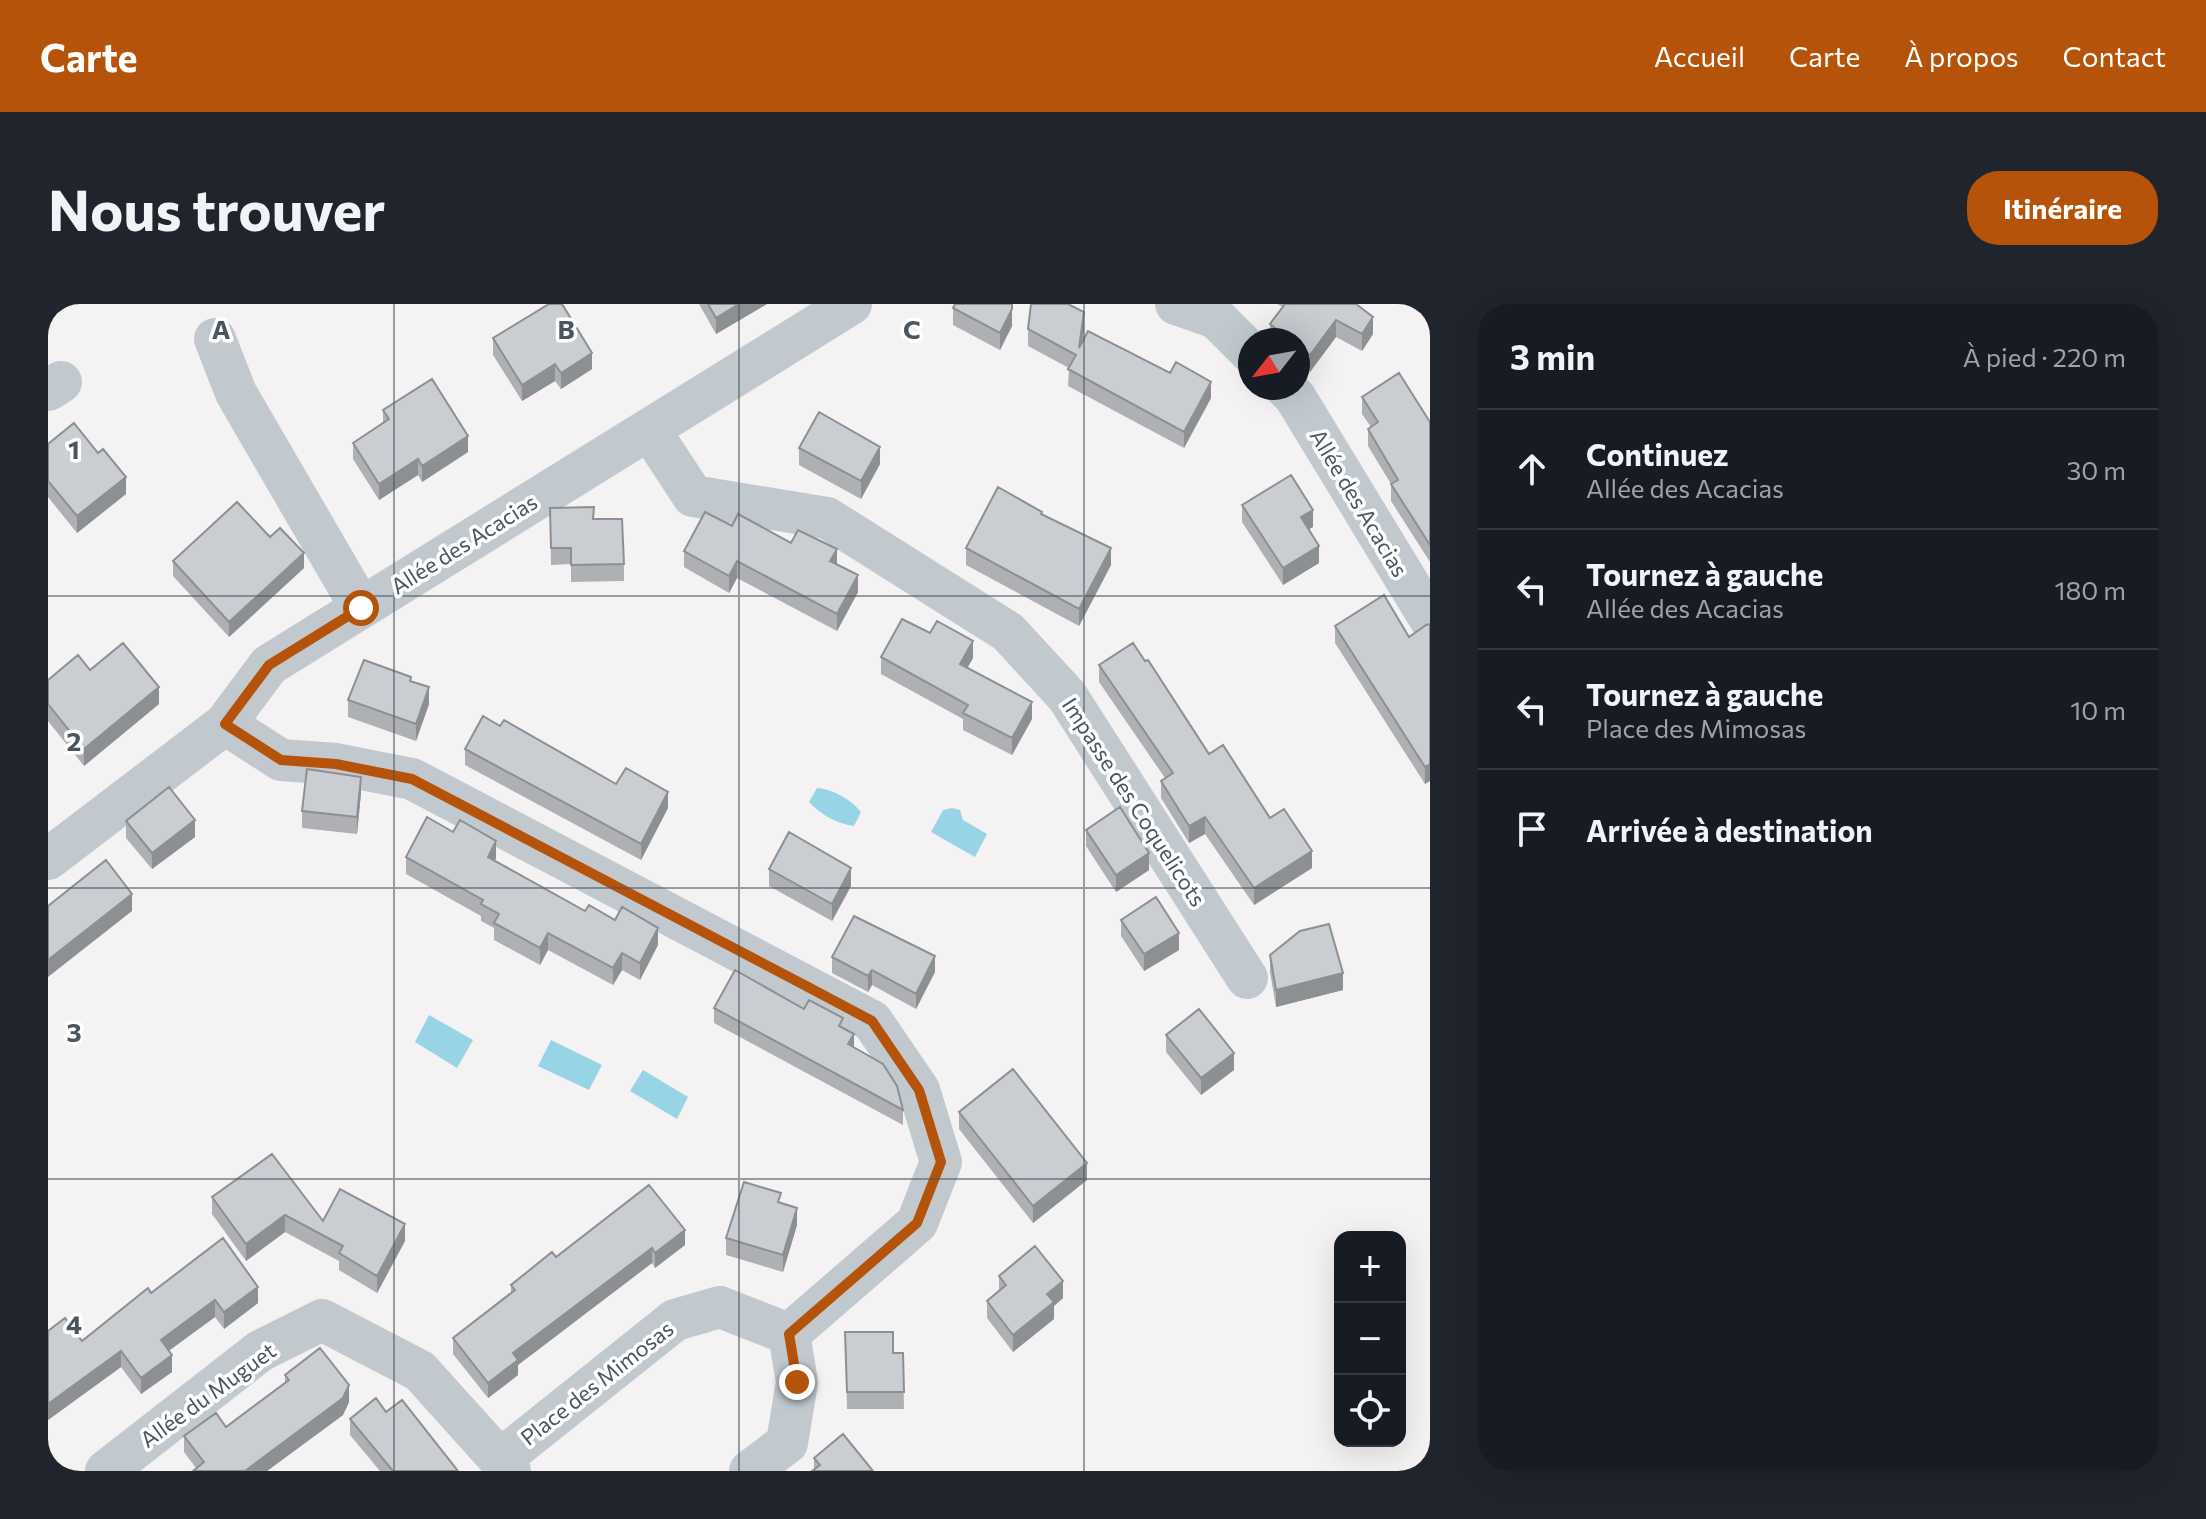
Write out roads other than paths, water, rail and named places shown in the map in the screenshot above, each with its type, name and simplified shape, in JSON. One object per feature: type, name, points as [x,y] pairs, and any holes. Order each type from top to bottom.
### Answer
[{"type":"street","name":"Allée des Acacias","points":[[48,859],[225,724],[269,665],[851,304]]},
{"type":"street","points":[[1176,304],[1216,318],[1238,340]]},
{"type":"street","points":[[215,339],[236,393],[361,608]]},
{"type":"street","name":"Allée des Acacias","points":[[1297,400],[1430,619]]},
{"type":"street","name":"Impasse des Coquelicots","points":[[649,429],[693,496],[827,518],[1008,632],[1067,696],[1247,978]]},
{"type":"street","points":[[225,724],[281,760],[336,764],[412,779],[872,1021],[919,1090],[941,1162],[917,1223],[789,1334],[797,1382],[787,1443],[750,1471]]},
{"type":"street","name":"Place des Mimosas","points":[[505,1465],[675,1320],[720,1307],[789,1334]]},
{"type":"street","name":"Allée du Muguet","points":[[106,1471],[260,1351],[322,1320],[420,1371],[505,1465]]},
{"type":"water","points":[[817,788],[836,793],[857,807],[861,812],[854,826],[829,818],[809,802]]},
{"type":"water","points":[[943,810],[960,810],[963,820],[987,834],[975,857],[931,832]]},
{"type":"water","points":[[429,1015],[473,1040],[457,1068],[415,1042]]},
{"type":"water","points":[[551,1040],[602,1065],[589,1090],[538,1066]]},
{"type":"water","points":[[643,1070],[688,1097],[677,1119],[630,1091]]}]
